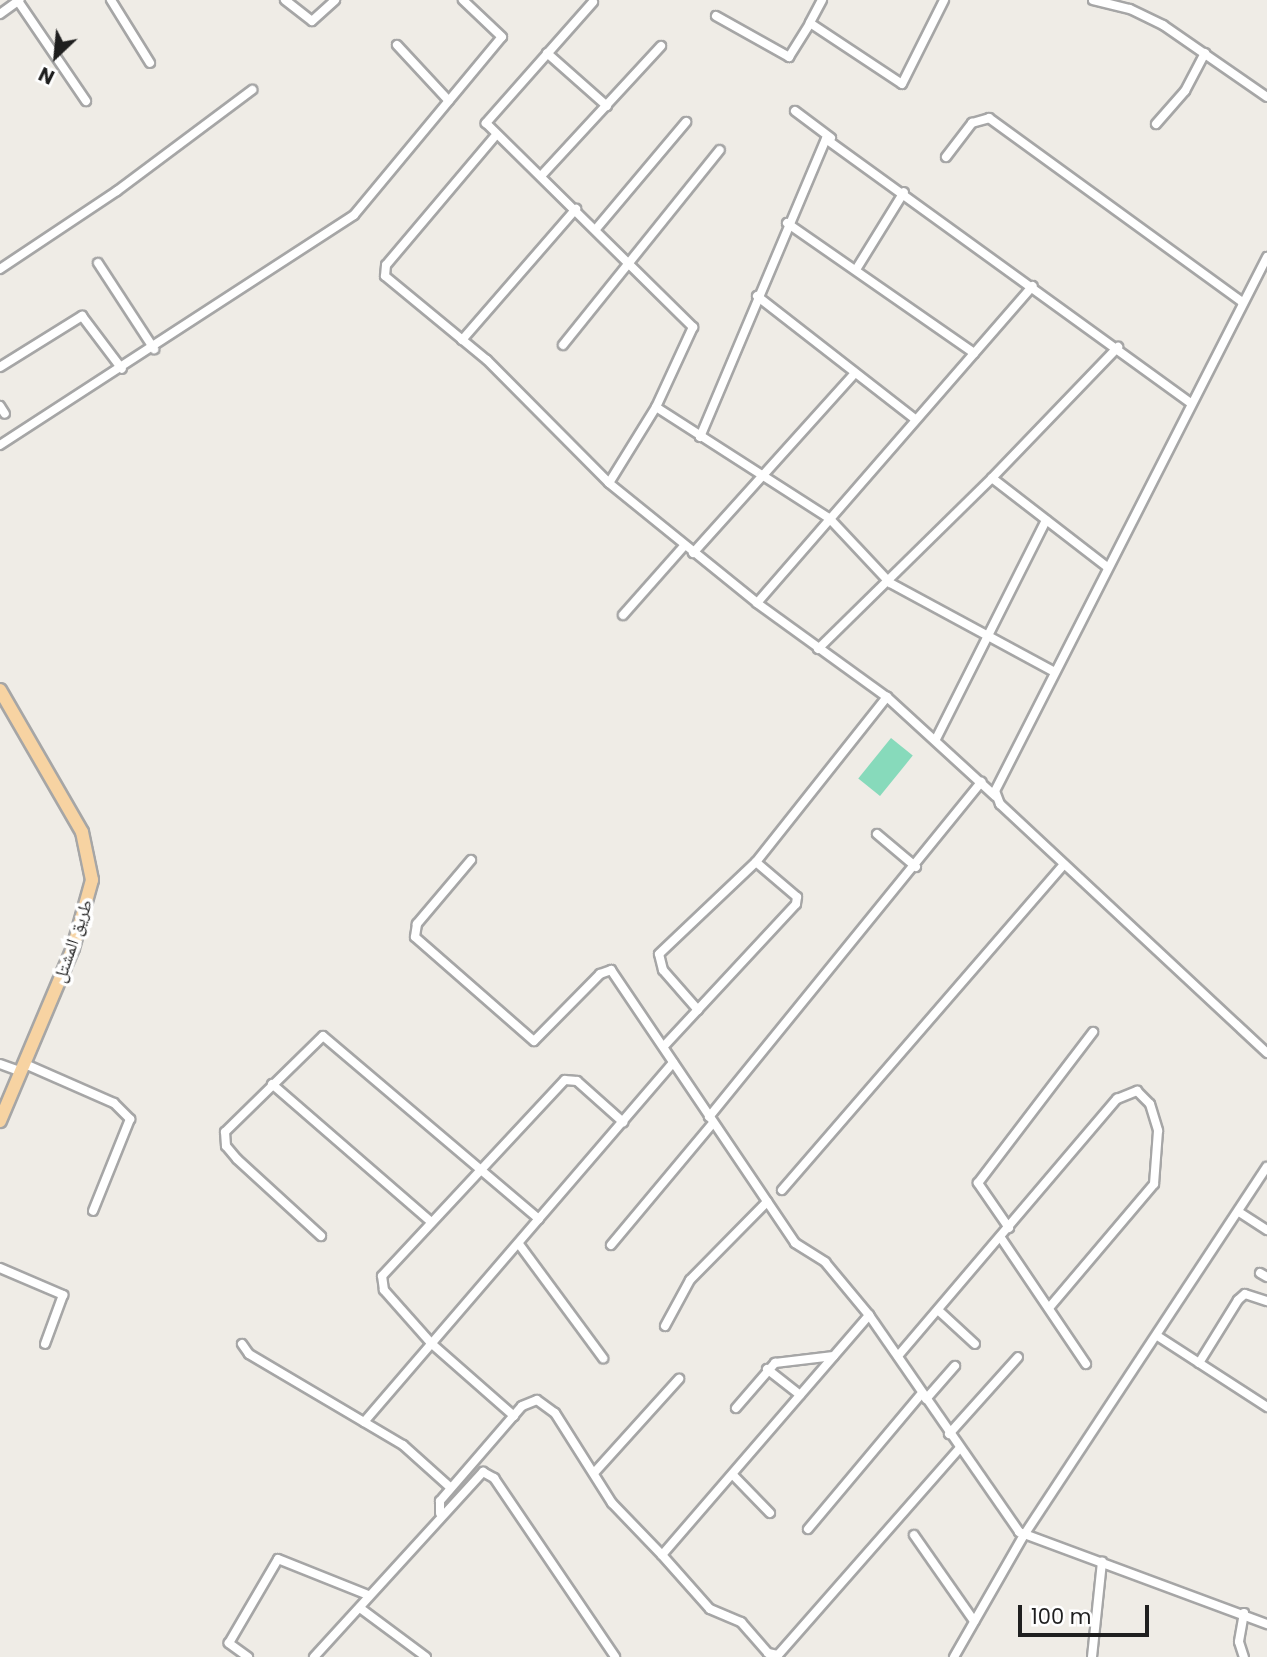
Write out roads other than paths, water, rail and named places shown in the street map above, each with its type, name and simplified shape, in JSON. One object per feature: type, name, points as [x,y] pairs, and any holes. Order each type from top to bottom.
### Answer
[{"type":"main road","name":"طريق المشتل","points":[[0,690],[82,832],[92,880],[73,948],[0,1121]]},
{"type":"street","points":[[0,14],[18,0],[86,101]]},
{"type":"street","points":[[111,0],[150,63]]},
{"type":"street","points":[[285,0],[312,21],[335,0]]},
{"type":"street","points":[[0,446],[154,349],[340,226],[502,37],[463,0]]},
{"type":"street","points":[[716,16],[789,57],[822,0]]},
{"type":"street","points":[[810,23],[902,84],[944,0]]},
{"type":"street","points":[[1093,0],[1142,14],[1205,53],[1267,97]]},
{"type":"street","points":[[593,2],[486,120],[496,135],[576,209],[693,327],[656,407],[609,483]]},
{"type":"street","points":[[397,45],[449,101]]},
{"type":"street","points":[[541,176],[661,46]]},
{"type":"street","points":[[547,53],[607,106]]},
{"type":"street","points":[[1156,124],[1185,91],[1205,53]]},
{"type":"street","points":[[0,269],[117,191],[252,90]]},
{"type":"street","points":[[796,111],[1189,402]]},
{"type":"street","points":[[946,157],[972,123],[989,118],[1242,302]]},
{"type":"street","points":[[596,229],[686,122]]},
{"type":"street","points":[[496,135],[384,272],[463,340],[609,483],[684,546],[818,649],[887,697],[936,739],[1064,865],[1267,1053]]},
{"type":"street","points":[[699,437],[822,143],[834,140]]},
{"type":"street","points":[[563,345],[628,260],[720,150]]},
{"type":"street","points":[[856,268],[904,192]]},
{"type":"street","points":[[463,340],[576,209]]},
{"type":"street","points":[[787,223],[856,268],[974,353]]},
{"type":"street","points":[[995,796],[1053,671],[1189,402],[1267,257]]},
{"type":"street","points":[[98,263],[154,349]]},
{"type":"street","points":[[757,603],[1033,286]]},
{"type":"street","points":[[757,296],[915,419]]},
{"type":"street","points":[[0,367],[85,316],[122,369]]},
{"type":"street","points":[[818,649],[890,583],[1118,348]]},
{"type":"street","points":[[693,553],[855,373]]},
{"type":"street","points":[[0,406],[5,414]]},
{"type":"street","points":[[656,407],[762,478],[829,518],[890,583],[1053,671]]},
{"type":"street","points":[[992,478],[1107,567]]},
{"type":"street","points":[[936,739],[985,633],[1046,520]]},
{"type":"street","points":[[623,615],[684,546]]},
{"type":"street","points":[[698,1010],[663,970],[659,954],[756,862],[887,697]]},
{"type":"street","points":[[611,1245],[916,867],[981,782]]},
{"type":"street","points":[[877,834],[916,867]]},
{"type":"street","points":[[471,860],[417,924],[415,937],[534,1041],[606,968],[665,1045],[711,1120],[795,1243],[825,1262],[869,1315],[949,1434],[1024,1535],[1244,1613],[1267,1624]]},
{"type":"street","points":[[665,1045],[796,904],[797,897],[756,862]]},
{"type":"street","points":[[782,1190],[1064,865]]},
{"type":"street","points":[[1009,1228],[978,1183],[1093,1032]]},
{"type":"street","points":[[321,1236],[226,1146],[225,1132],[317,1039],[328,1037],[539,1219]]},
{"type":"street","points":[[364,1422],[674,1063]]},
{"type":"street","points":[[0,1064],[23,1068],[114,1103],[130,1119],[93,1211]]},
{"type":"street","points":[[514,1416],[431,1343],[380,1280],[429,1220],[478,1167],[565,1080],[577,1081],[623,1122]]},
{"type":"street","points":[[272,1084],[429,1220]]},
{"type":"street","points":[[898,1356],[1123,1093],[1137,1091],[1146,1099],[1160,1151],[1154,1184],[1049,1308]]},
{"type":"street","points":[[954,1657],[1024,1535],[1159,1337],[1267,1167]]},
{"type":"street","points":[[665,1326],[690,1280],[767,1202]]},
{"type":"street","points":[[1239,1212],[1267,1230]]},
{"type":"street","points":[[1001,1238],[1086,1364]]},
{"type":"street","points":[[519,1244],[603,1358]]},
{"type":"street","points":[[0,1268],[63,1295],[45,1344]]},
{"type":"street","points":[[1199,1363],[1238,1300],[1245,1294],[1267,1301]]},
{"type":"street","points":[[938,1310],[975,1344]]},
{"type":"street","points":[[662,1555],[689,1518],[733,1475],[869,1315]]},
{"type":"street","points":[[1159,1337],[1267,1407]]},
{"type":"street","points":[[242,1344],[249,1354],[403,1445],[451,1488]]},
{"type":"street","points":[[736,1408],[767,1368],[790,1359],[834,1356]]},
{"type":"street","points":[[949,1434],[1018,1357]]},
{"type":"street","points":[[808,1529],[924,1396],[955,1366]]},
{"type":"street","points":[[767,1368],[800,1395]]},
{"type":"street","points":[[594,1473],[679,1379]]},
{"type":"street","points":[[440,1513],[437,1505],[514,1416],[528,1402],[545,1403],[612,1503],[710,1609],[741,1622],[768,1653],[778,1655],[960,1448]]},
{"type":"street","points":[[314,1657],[477,1473],[494,1478],[615,1657]]},
{"type":"street","points":[[733,1475],[770,1513]]},
{"type":"street","points":[[914,1535],[974,1622]]},
{"type":"street","points":[[248,1657],[229,1643],[278,1559],[368,1595]]},
{"type":"street","points":[[1093,1657],[1102,1562]]},
{"type":"street","points":[[360,1608],[426,1657]]},
{"type":"street","points":[[1244,1613],[1239,1642],[1244,1657]]}]
